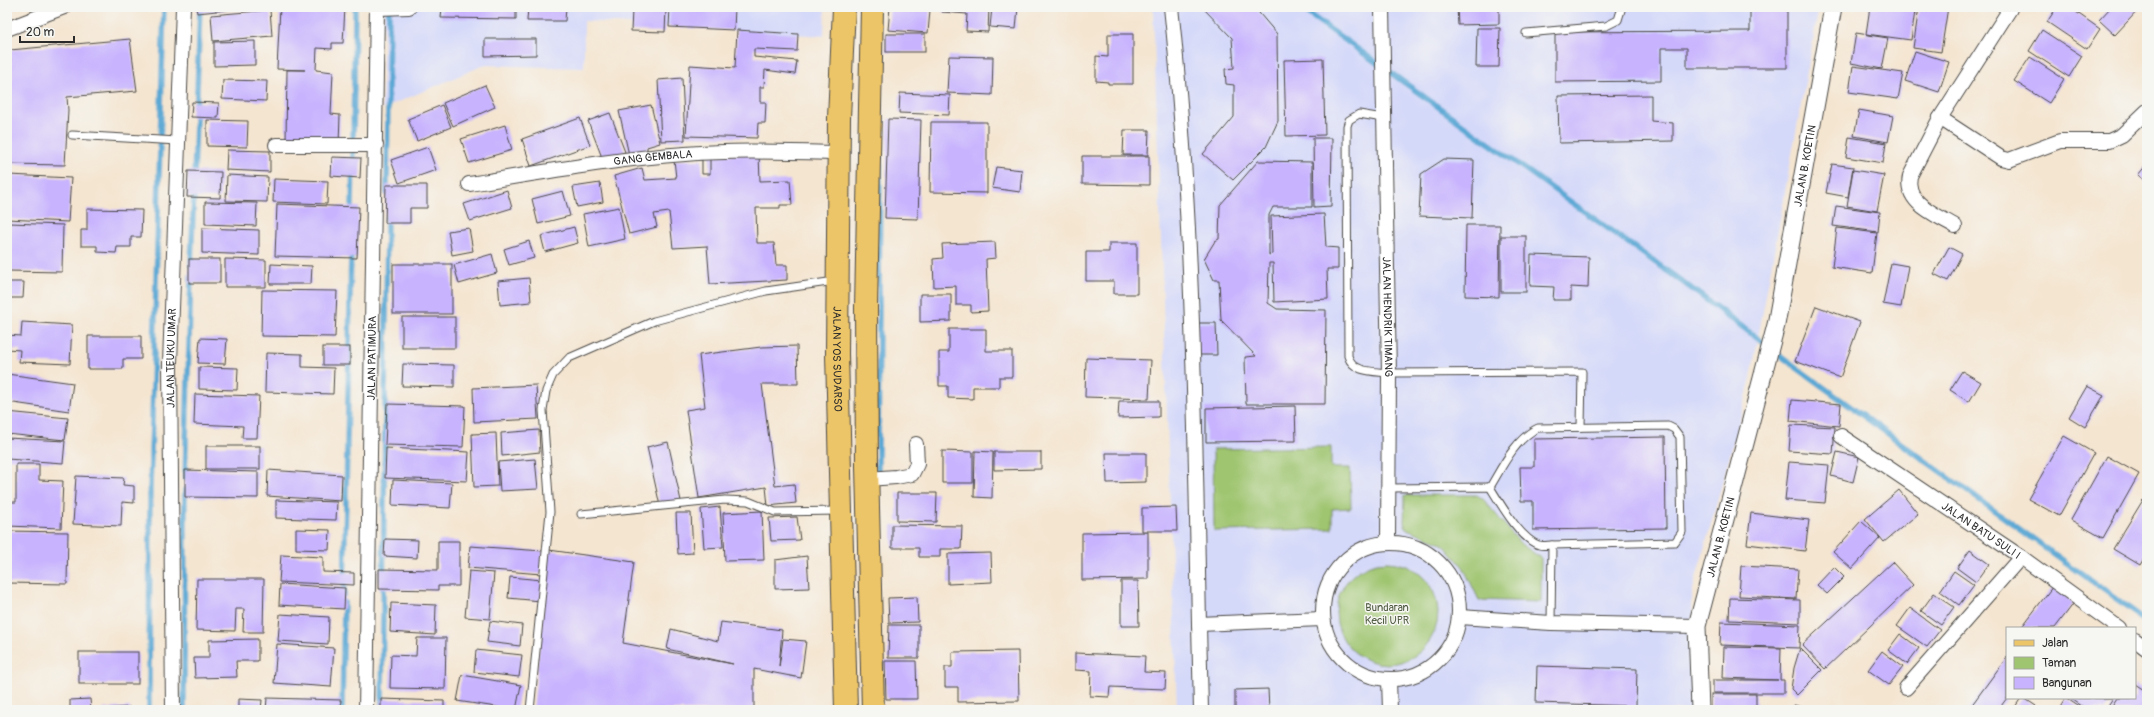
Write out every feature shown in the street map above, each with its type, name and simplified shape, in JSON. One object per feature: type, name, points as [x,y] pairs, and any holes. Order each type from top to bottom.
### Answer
[{"type":"main road","name":"JALAN YOS SUDARSO","points":[[844,7],[839,153],[838,280],[841,511],[846,710]]},
{"type":"main road","points":[[872,7],[869,106],[866,391],[873,710]]},
{"type":"main road","points":[[840,109],[869,106]]},
{"type":"main road","points":[[839,394],[866,391]]},
{"type":"street","points":[[7,29],[64,7]]},
{"type":"street","name":"JALAN TEUKU UMAR","points":[[173,710],[170,363],[183,7]]},
{"type":"street","points":[[377,8],[409,7]]},
{"type":"street","points":[[1171,7],[1186,168],[1193,311],[1201,710]]},
{"type":"street","name":"JALAN HENDRIK TIMANG","points":[[1382,7],[1389,373],[1388,543]]},
{"type":"street","name":"JALAN B. KOETIN","points":[[1700,710],[1697,626],[1776,325],[1833,7]]},
{"type":"street","name":"JALAN PATIMURA","points":[[366,710],[377,8]]},
{"type":"street","points":[[1954,226],[1920,204],[1912,197],[1907,186],[1910,176],[1940,118],[2009,8]]},
{"type":"street","points":[[1940,118],[2001,158],[2009,160],[2060,141],[2109,141],[2122,134],[2147,111]]},
{"type":"street","points":[[276,145],[376,145]]},
{"type":"street","name":"GANG GEMBALA","points":[[469,184],[640,158],[686,154],[784,152],[839,153]]},
{"type":"street","name":"JALAN BATU SULI I","points":[[1841,436],[2021,557],[2118,627]]},
{"type":"street","points":[[867,479],[896,477],[912,474],[917,464],[916,444]]},
{"type":"street","points":[[1388,543],[1414,547],[1425,552],[1440,564],[1451,579],[1456,590],[1460,617],[1452,640],[1437,661],[1415,675],[1389,680],[1365,675],[1345,662],[1330,642],[1323,619],[1326,594],[1336,571],[1344,562],[1365,548],[1388,543]]},
{"type":"street","points":[[1906,688],[2021,557]]},
{"type":"street","points":[[1460,617],[1551,623],[1697,626]]},
{"type":"street","points":[[1199,624],[1323,619]]},
{"type":"street","points":[[2136,641],[2147,649]]},
{"type":"street","points":[[1389,680],[1390,710]]},
{"type":"lane","points":[[1526,33],[1606,26],[1618,20],[1622,7]]},
{"type":"lane","points":[[1383,118],[1359,114],[1349,120],[1347,126],[1348,356],[1351,365],[1358,369],[1389,373],[1582,372],[1581,427]]},
{"type":"lane","points":[[72,134],[178,141]]},
{"type":"lane","points":[[530,710],[550,512],[543,410],[546,391],[553,375],[569,358],[654,321],[760,292],[838,280]]},
{"type":"lane","points":[[1668,426],[1674,429],[1680,437],[1682,532],[1675,542],[1538,545],[1525,535],[1512,520],[1490,487],[1519,443],[1529,432],[1538,428],[1668,426]]},
{"type":"lane","points":[[1388,488],[1490,487]]},
{"type":"lane","points":[[580,514],[725,500],[748,501],[775,512],[841,511]]},
{"type":"lane","points":[[1551,623],[1552,545]]},
{"type":"shaded area","points":[[384,7],[825,7],[824,36],[584,21],[584,68],[484,65],[382,109]]},
{"type":"shaded area","points":[[1153,7],[1819,7],[1750,382],[1692,593],[1693,710],[1177,710]]},
{"type":"green space","points":[[1331,447],[1331,468],[1350,468],[1351,508],[1332,509],[1332,529],[1214,531],[1213,449]]},
{"type":"green space","points":[[1405,495],[1477,495],[1483,499],[1521,544],[1541,558],[1541,602],[1479,600],[1463,567],[1442,543],[1407,529],[1404,523]]},
{"type":"green space","name":"Bundaran Kecil UPR","points":[[1387,562],[1406,566],[1423,577],[1434,594],[1438,613],[1434,632],[1423,649],[1406,660],[1387,664],[1368,660],[1351,649],[1340,632],[1336,613],[1340,594],[1351,577],[1368,566]]},
{"type":"building","points":[[196,7],[236,7],[237,9],[197,13]]},
{"type":"building","points":[[280,7],[345,7],[343,43],[332,43],[332,49],[317,48],[316,70],[333,72],[331,114],[340,115],[339,144],[286,142],[287,70],[305,70],[277,69]]},
{"type":"building","points":[[442,7],[516,7],[516,19],[441,18]]},
{"type":"building","points":[[528,7],[566,7],[565,21],[527,21]]},
{"type":"building","points":[[670,7],[735,7],[734,30],[669,27]]},
{"type":"building","points":[[890,7],[930,10],[928,33],[888,30]]},
{"type":"building","points":[[942,7],[989,7],[988,32],[966,31],[967,14],[942,12]]},
{"type":"building","points":[[992,7],[1018,7],[1016,29],[990,27]]},
{"type":"building","points":[[1202,7],[1254,7],[1277,34],[1278,121],[1266,147],[1233,180],[1203,154],[1234,117],[1234,85],[1226,84],[1225,69],[1234,68],[1232,38]]},
{"type":"building","points":[[1457,7],[1499,7],[1499,24],[1458,25]]},
{"type":"building","points":[[1750,7],[1787,7],[1787,68],[1687,68],[1687,48],[1661,48],[1661,81],[1555,82],[1555,32],[1750,31]]},
{"type":"building","points":[[1870,7],[1889,7],[1915,11],[1911,40],[1866,34]]},
{"type":"building","points":[[1919,7],[1948,7],[1941,52],[1913,48]]},
{"type":"building","points":[[2057,7],[2069,7],[2100,29],[2087,49],[2047,22]]},
{"type":"building","points":[[2111,7],[2141,7],[2115,35],[2099,20]]},
{"type":"building","points":[[270,10],[272,36],[213,41],[211,15]]},
{"type":"building","points":[[632,10],[666,10],[665,32],[631,31]]},
{"type":"building","points":[[1477,28],[1500,28],[1499,67],[1476,67]]},
{"type":"building","points":[[737,30],[798,34],[797,51],[754,49],[754,57],[797,61],[795,74],[765,70],[764,87],[760,87],[760,102],[766,102],[765,123],[758,123],[757,138],[686,136],[690,65],[735,68]]},
{"type":"building","points":[[2042,30],[2082,56],[2069,77],[2029,51]]},
{"type":"building","points":[[1856,33],[1888,38],[1882,69],[1851,63]]},
{"type":"building","points":[[886,34],[925,34],[925,52],[886,52]]},
{"type":"building","points":[[1108,34],[1133,34],[1133,84],[1108,84],[1108,82],[1096,81],[1096,56],[1108,57]]},
{"type":"building","points":[[130,39],[137,91],[67,97],[68,110],[65,165],[7,164],[7,80],[12,80],[10,50]]},
{"type":"building","points":[[485,39],[536,39],[536,55],[485,56]]},
{"type":"building","points":[[255,41],[255,65],[214,66],[214,42]]},
{"type":"building","points":[[1915,51],[1949,62],[1939,92],[1905,81]]},
{"type":"building","points":[[949,56],[993,57],[992,95],[947,93]]},
{"type":"building","points":[[2030,57],[2064,79],[2049,103],[2014,81]]},
{"type":"building","points":[[1323,59],[1325,135],[1286,136],[1284,60]]},
{"type":"building","points":[[1853,66],[1903,73],[1898,99],[1849,92]]},
{"type":"building","points":[[682,78],[685,140],[661,141],[658,80]]},
{"type":"building","points":[[223,80],[267,81],[266,101],[222,99]]},
{"type":"building","points":[[485,85],[495,107],[453,126],[443,103]]},
{"type":"building","points":[[900,93],[950,95],[949,115],[899,113]]},
{"type":"building","points":[[1651,95],[1651,121],[1673,123],[1673,141],[1559,143],[1558,96]]},
{"type":"building","points":[[192,102],[219,103],[218,118],[191,117]]},
{"type":"building","points":[[442,105],[451,127],[417,141],[408,119]]},
{"type":"building","points":[[651,105],[660,143],[647,147],[647,150],[629,155],[619,111]]},
{"type":"building","points":[[1859,110],[1893,116],[1888,142],[1854,136]]},
{"type":"building","points":[[610,113],[625,152],[603,160],[588,121]]},
{"type":"building","points":[[580,118],[590,145],[531,166],[522,139]]},
{"type":"building","points":[[888,119],[921,120],[918,219],[885,218]]},
{"type":"building","points":[[207,120],[248,121],[247,147],[207,146]]},
{"type":"building","points":[[931,122],[987,122],[987,193],[930,192]]},
{"type":"building","points":[[505,125],[512,150],[469,163],[461,139]]},
{"type":"building","points":[[1124,130],[1149,130],[1148,155],[1123,155]]},
{"type":"building","points":[[1849,137],[1886,143],[1883,163],[1846,157]]},
{"type":"building","points":[[1313,138],[1332,138],[1331,206],[1314,207]]},
{"type":"building","points":[[428,147],[436,170],[399,183],[391,160]]},
{"type":"building","points":[[227,150],[270,151],[270,172],[226,170]]},
{"type":"building","points":[[759,154],[760,181],[790,180],[792,205],[780,205],[780,208],[756,208],[757,243],[774,243],[776,265],[787,265],[787,280],[710,284],[707,246],[673,248],[669,212],[654,214],[657,227],[629,234],[614,176],[642,168],[645,180],[676,178],[674,160],[702,160],[702,174],[710,174],[710,155]]},
{"type":"building","points":[[1082,156],[1149,156],[1149,185],[1082,184]]},
{"type":"building","points":[[332,157],[361,158],[360,178],[331,176]]},
{"type":"building","points":[[1444,159],[1474,160],[1472,218],[1419,216],[1421,174]]},
{"type":"building","points":[[1258,161],[1312,162],[1312,207],[1273,207],[1269,215],[1269,255],[1272,254],[1271,216],[1324,214],[1326,247],[1338,248],[1338,269],[1327,269],[1328,299],[1274,302],[1273,263],[1269,263],[1268,303],[1277,309],[1326,310],[1325,404],[1246,404],[1245,357],[1256,356],[1221,320],[1219,280],[1214,280],[1204,259],[1215,241],[1219,239],[1220,205]]},
{"type":"building","points":[[1832,164],[1853,167],[1848,197],[1826,193]]},
{"type":"building","points":[[2147,164],[2147,183],[2138,175]]},
{"type":"building","points":[[996,167],[1022,170],[1020,192],[992,188]]},
{"type":"building","points":[[1853,170],[1884,175],[1877,211],[1847,206]]},
{"type":"building","points":[[188,171],[221,172],[220,198],[187,197]]},
{"type":"building","points":[[9,175],[71,178],[68,222],[7,219]]},
{"type":"building","points":[[227,175],[268,177],[267,202],[226,201]]},
{"type":"building","points":[[274,179],[328,181],[327,204],[273,202]]},
{"type":"building","points":[[600,183],[603,202],[577,207],[573,187]]},
{"type":"building","points":[[386,185],[427,185],[427,208],[410,208],[410,223],[385,223]]},
{"type":"building","points":[[507,190],[512,208],[470,221],[464,204]]},
{"type":"building","points":[[563,191],[570,216],[538,224],[532,199]]},
{"type":"building","points":[[205,202],[257,203],[256,226],[205,224]]},
{"type":"building","points":[[277,204],[359,207],[357,258],[275,256]]},
{"type":"building","points":[[1836,206],[1880,212],[1878,232],[1833,226]]},
{"type":"building","points":[[619,207],[625,239],[589,247],[583,214]]},
{"type":"building","points":[[87,209],[142,210],[141,237],[131,237],[131,247],[117,247],[116,253],[97,252],[97,246],[81,246],[81,230],[87,230]]},
{"type":"building","points":[[10,223],[63,225],[62,272],[8,271]]},
{"type":"building","points":[[1466,225],[1500,225],[1499,297],[1465,296]]},
{"type":"building","points":[[574,227],[578,243],[545,252],[541,236]]},
{"type":"building","points":[[202,228],[259,230],[259,255],[202,253]]},
{"type":"building","points":[[469,228],[473,251],[452,255],[448,231]]},
{"type":"building","points":[[1837,228],[1877,233],[1872,273],[1832,267]]},
{"type":"building","points":[[1501,236],[1526,236],[1526,292],[1501,292]]},
{"type":"building","points":[[529,241],[534,258],[509,265],[504,249]]},
{"type":"building","points":[[995,242],[996,258],[986,259],[988,311],[971,312],[971,305],[956,305],[956,286],[934,287],[933,259],[943,258],[942,244]]},
{"type":"building","points":[[1109,243],[1137,243],[1137,294],[1114,294],[1114,281],[1086,281],[1086,252],[1109,252]]},
{"type":"building","points":[[1949,247],[1962,254],[1948,281],[1934,274]]},
{"type":"building","points":[[492,254],[497,273],[459,284],[454,265]]},
{"type":"building","points":[[1531,255],[1589,257],[1588,288],[1571,287],[1571,300],[1553,300],[1554,287],[1530,286]]},
{"type":"building","points":[[189,259],[220,259],[220,283],[189,283]]},
{"type":"building","points":[[225,259],[266,260],[266,287],[225,287]]},
{"type":"building","points":[[1891,263],[1908,266],[1901,307],[1883,304]]},
{"type":"building","points":[[271,264],[312,266],[311,284],[270,284]]},
{"type":"building","points":[[393,264],[452,264],[452,314],[393,314]]},
{"type":"building","points":[[529,278],[531,302],[500,305],[498,281]]},
{"type":"building","points":[[7,282],[24,282],[23,298],[7,298]]},
{"type":"building","points":[[262,290],[337,291],[335,337],[261,336]]},
{"type":"building","points":[[920,294],[951,294],[951,321],[920,322]]},
{"type":"building","points":[[1816,306],[1860,322],[1840,378],[1795,361]]},
{"type":"building","points":[[402,317],[455,317],[455,348],[402,348]]},
{"type":"building","points":[[22,322],[72,325],[70,364],[19,362],[20,350],[7,349],[7,335],[21,336]]},
{"type":"building","points":[[1197,323],[1216,323],[1217,355],[1198,355]]},
{"type":"building","points":[[949,329],[986,329],[986,351],[1012,351],[1012,377],[999,377],[999,387],[973,387],[973,399],[948,398],[948,386],[939,386],[939,352],[949,352]]},
{"type":"building","points":[[88,336],[141,336],[141,359],[123,359],[123,369],[88,369]]},
{"type":"building","points":[[200,338],[227,339],[225,364],[198,363]]},
{"type":"building","points":[[797,346],[798,384],[762,384],[775,486],[794,484],[796,503],[768,506],[766,487],[699,498],[686,410],[705,407],[699,355],[761,347]]},
{"type":"building","points":[[323,347],[350,347],[350,365],[323,365]]},
{"type":"building","points":[[266,353],[302,354],[302,367],[334,368],[333,394],[265,392]]},
{"type":"building","points":[[1086,358],[1151,360],[1149,399],[1085,397]]},
{"type":"building","points":[[403,364],[454,365],[454,387],[402,386]]},
{"type":"building","points":[[199,367],[238,368],[237,390],[199,389]]},
{"type":"building","points":[[1962,371],[1981,382],[1969,402],[1950,390]]},
{"type":"building","points":[[7,374],[73,383],[69,411],[7,402]]},
{"type":"building","points":[[536,385],[538,419],[474,422],[473,388]]},
{"type":"building","points":[[2087,386],[2104,395],[2085,427],[2069,417]]},
{"type":"building","points":[[195,394],[259,396],[257,438],[242,438],[243,426],[194,424]]},
{"type":"building","points":[[1792,400],[1841,404],[1839,426],[1790,421]]},
{"type":"building","points":[[1119,401],[1159,401],[1159,417],[1118,418]]},
{"type":"building","points":[[387,404],[465,406],[463,447],[385,445]]},
{"type":"building","points":[[1295,406],[1296,441],[1206,442],[1206,408]]},
{"type":"building","points":[[7,412],[68,418],[65,440],[7,434]]},
{"type":"building","points":[[1791,425],[1835,427],[1833,454],[1789,451]]},
{"type":"building","points":[[539,430],[540,452],[502,456],[501,433]]},
{"type":"building","points":[[496,433],[498,486],[474,487],[472,434]]},
{"type":"building","points":[[2064,436],[2094,453],[2059,516],[2028,499]]},
{"type":"building","points":[[1665,437],[1666,528],[1533,530],[1533,501],[1521,501],[1520,467],[1534,467],[1534,439]]},
{"type":"building","points":[[7,438],[65,441],[63,463],[7,459]]},
{"type":"building","points":[[668,442],[681,501],[660,506],[647,447]]},
{"type":"building","points":[[206,446],[260,446],[260,469],[206,469]]},
{"type":"building","points":[[386,448],[469,452],[467,481],[385,478]]},
{"type":"building","points":[[942,451],[973,452],[973,483],[942,483]]},
{"type":"building","points":[[975,451],[993,452],[992,498],[974,497]]},
{"type":"building","points":[[994,452],[1041,452],[1041,469],[994,470]]},
{"type":"building","points":[[1837,452],[1859,457],[1853,482],[1831,476]]},
{"type":"building","points":[[1106,453],[1146,453],[1146,482],[1107,483]]},
{"type":"building","points":[[2107,456],[2139,474],[2103,538],[2071,520]]},
{"type":"building","points":[[535,459],[538,489],[500,491],[498,462]]},
{"type":"building","points":[[1789,462],[1829,465],[1825,503],[1785,500]]},
{"type":"building","points":[[16,464],[39,464],[39,480],[63,481],[61,528],[7,526],[7,502],[16,502]]},
{"type":"building","points":[[185,470],[258,472],[258,498],[185,497]]},
{"type":"building","points":[[268,470],[342,475],[341,501],[267,496]]},
{"type":"building","points":[[76,476],[124,478],[123,485],[134,486],[134,503],[122,502],[121,526],[73,524]]},
{"type":"building","points":[[393,480],[452,483],[450,508],[392,505]]},
{"type":"building","points":[[1899,490],[1918,514],[1884,542],[1865,519]]},
{"type":"building","points":[[897,493],[937,493],[936,522],[897,521]]},
{"type":"building","points":[[276,500],[337,502],[336,520],[276,518]]},
{"type":"building","points":[[2143,500],[2147,502],[2147,553],[2140,565],[2113,549]]},
{"type":"building","points":[[720,507],[723,547],[704,548],[701,509]]},
{"type":"building","points":[[1176,507],[1177,531],[1142,531],[1142,508]]},
{"type":"building","points":[[762,511],[764,560],[725,561],[723,513]]},
{"type":"building","points":[[676,513],[691,513],[693,553],[678,554]]},
{"type":"building","points":[[1751,513],[1809,520],[1805,551],[1747,544]]},
{"type":"building","points":[[797,517],[800,540],[771,541],[769,518]]},
{"type":"building","points":[[1861,521],[1880,538],[1852,569],[1833,552]]},
{"type":"building","points":[[892,525],[962,526],[961,549],[940,549],[940,557],[919,557],[919,548],[892,548]]},
{"type":"building","points":[[296,529],[330,530],[329,550],[296,549]]},
{"type":"building","points":[[7,531],[68,532],[67,584],[7,583]]},
{"type":"building","points":[[1148,532],[1148,579],[1082,580],[1082,533]]},
{"type":"building","points":[[385,539],[418,540],[417,558],[384,556]]},
{"type":"building","points":[[438,541],[459,541],[459,586],[438,586],[438,590],[379,589],[379,569],[438,570]]},
{"type":"building","points":[[470,546],[543,551],[541,574],[468,568]]},
{"type":"building","points":[[549,550],[634,562],[623,643],[733,664],[667,649],[671,629],[718,641],[721,622],[782,630],[779,667],[783,639],[806,641],[801,678],[754,669],[754,710],[533,710]]},
{"type":"building","points":[[1970,550],[1989,564],[1976,582],[1957,568]]},
{"type":"building","points":[[991,553],[992,582],[948,584],[948,554]]},
{"type":"building","points":[[281,555],[323,557],[323,572],[354,573],[354,585],[279,582]]},
{"type":"building","points":[[807,556],[809,588],[775,589],[775,560]]},
{"type":"building","points":[[1892,562],[1913,585],[1825,669],[1802,645]]},
{"type":"building","points":[[1741,566],[1798,569],[1796,599],[1739,596]]},
{"type":"building","points":[[1834,567],[1844,577],[1827,594],[1817,585]]},
{"type":"building","points":[[469,571],[494,573],[490,619],[465,617]]},
{"type":"building","points":[[1954,571],[1974,585],[1959,605],[1940,591]]},
{"type":"building","points":[[510,577],[542,580],[541,601],[508,598]]},
{"type":"building","points":[[197,579],[264,579],[263,632],[243,632],[244,609],[236,609],[235,631],[196,630]]},
{"type":"building","points":[[1121,581],[1138,581],[1139,626],[1121,626]]},
{"type":"building","points":[[280,584],[345,588],[344,609],[279,605]]},
{"type":"building","points":[[2053,586],[2074,603],[2056,627],[2022,627]]},
{"type":"building","points":[[1934,593],[1954,607],[1941,625],[1921,611]]},
{"type":"building","points":[[917,597],[918,622],[889,623],[888,598]]},
{"type":"building","points":[[1730,598],[1800,600],[1800,623],[1729,620]]},
{"type":"building","points":[[391,603],[436,605],[435,635],[390,632]]},
{"type":"building","points":[[1910,608],[1940,630],[1927,647],[1897,626]]},
{"type":"building","points":[[280,614],[329,617],[328,644],[278,641]]},
{"type":"building","points":[[490,621],[522,625],[520,646],[487,642]]},
{"type":"building","points":[[1721,622],[1800,625],[1799,648],[1720,645]]},
{"type":"building","points":[[889,625],[919,625],[919,658],[888,658]]},
{"type":"building","points":[[1900,634],[1919,648],[1907,664],[1888,650]]},
{"type":"building","points":[[417,638],[446,638],[445,689],[390,688],[391,655],[416,656]]},
{"type":"building","points":[[258,639],[258,661],[236,661],[237,677],[195,678],[194,658],[209,658],[209,640]]},
{"type":"building","points":[[277,644],[334,648],[331,687],[274,683]]},
{"type":"building","points":[[1724,647],[1781,648],[1780,680],[1784,680],[1784,693],[1713,693],[1713,680],[1778,680],[1723,678]]},
{"type":"building","points":[[1800,648],[1822,670],[1797,695],[1791,689],[1794,668]]},
{"type":"building","points":[[476,650],[522,655],[519,677],[474,672]]},
{"type":"building","points":[[1018,651],[1019,701],[958,702],[958,687],[945,687],[945,667],[952,667],[952,652]]},
{"type":"building","points":[[1882,651],[1903,667],[1889,685],[1868,670]]},
{"type":"building","points":[[79,652],[138,652],[138,684],[79,684]]},
{"type":"building","points":[[1075,653],[1145,656],[1144,672],[1166,673],[1165,689],[1110,687],[1109,697],[1090,696],[1091,671],[1075,670]]},
{"type":"building","points":[[2006,658],[2006,699],[1998,710],[1968,710]]},
{"type":"building","points":[[885,661],[916,661],[917,699],[886,699]]},
{"type":"building","points":[[1537,666],[1637,669],[1636,706],[1536,703]]},
{"type":"building","points":[[462,675],[521,685],[516,710],[457,701]]},
{"type":"building","points":[[2136,685],[2147,692],[2147,710],[2109,710],[2116,699],[2136,699]]},
{"type":"building","points":[[1268,689],[1269,710],[1235,710],[1235,690]]},
{"type":"building","points":[[1711,694],[1756,694],[1756,710],[1711,710]]},
{"type":"building","points":[[267,698],[341,700],[340,710],[266,710]]},
{"type":"building","points":[[90,699],[91,710],[70,710],[70,700]]},
{"type":"building","points":[[238,699],[262,700],[261,710],[238,710]]},
{"type":"building","points":[[381,699],[444,701],[444,710],[381,710]]},
{"type":"building","points":[[2020,699],[2026,699],[2036,706],[2033,710],[2013,710]]},
{"type":"building","points":[[2064,699],[2066,699],[2083,710],[2058,710]]},
{"type":"building","points":[[2070,699],[2112,699],[2105,710],[2087,710]]},
{"type":"building","points":[[1794,705],[1812,709],[1812,710],[1793,710]]},
{"type":"building","points":[[130,707],[130,710],[102,710],[102,709]]},
{"type":"waterway","points":[[149,710],[150,490],[164,7]]},
{"type":"waterway","points":[[194,178],[200,7]]},
{"type":"waterway","points":[[352,214],[355,7]]},
{"type":"waterway","points":[[387,193],[389,7]]},
{"type":"waterway","points":[[1299,7],[1684,283],[1797,368],[2147,621]]},
{"type":"waterway","points":[[878,478],[880,156]]},
{"type":"waterway","points":[[191,266],[194,190]]},
{"type":"waterway","points":[[382,710],[387,217]]},
{"type":"waterway","points":[[344,594],[351,250]]},
{"type":"waterway","points":[[185,478],[191,276]]},
{"type":"waterway","points":[[184,710],[185,490]]},
{"type":"waterway","points":[[342,710],[344,602]]}]
